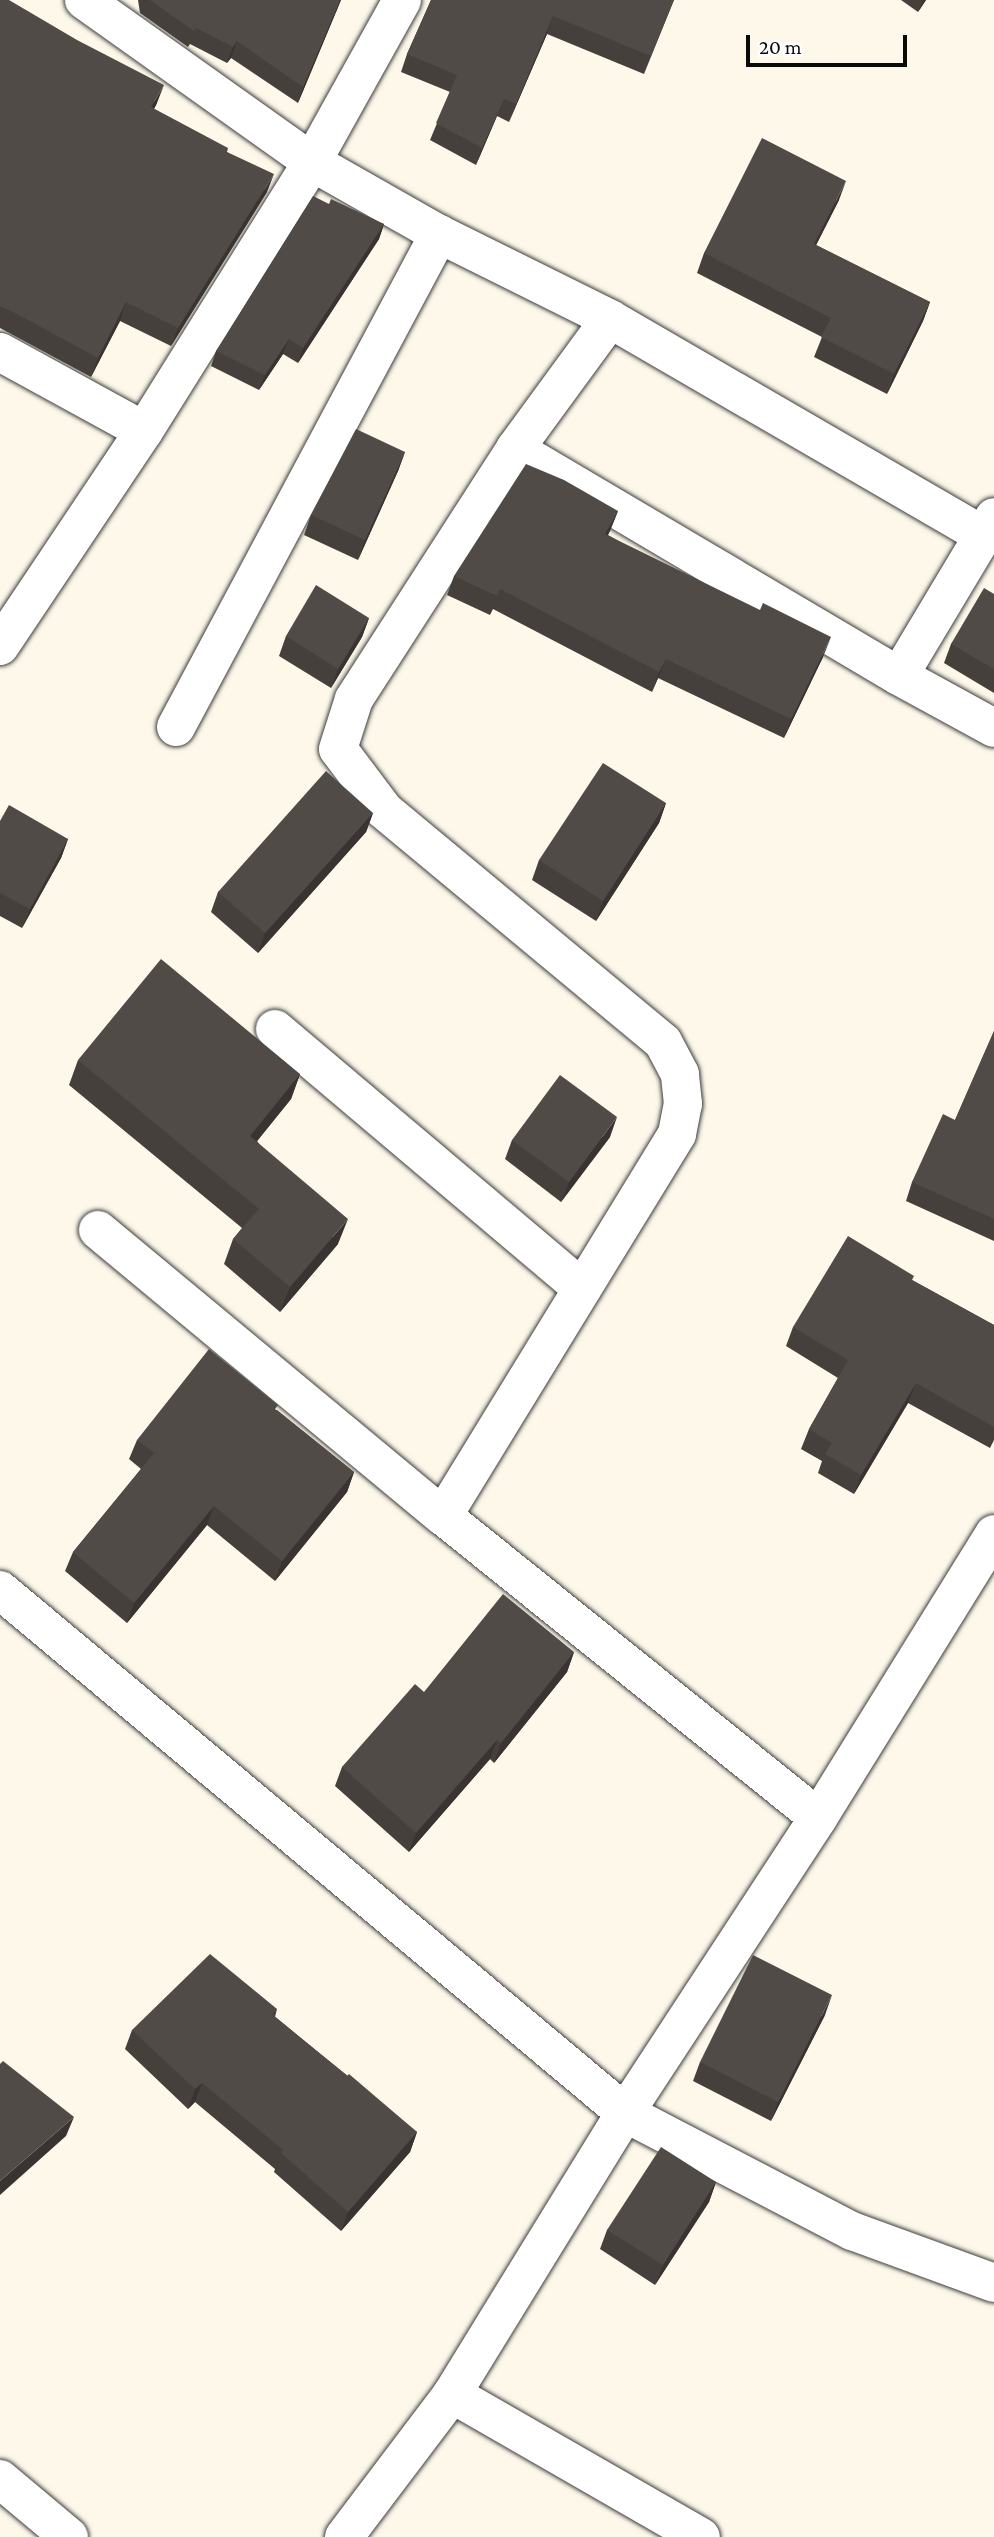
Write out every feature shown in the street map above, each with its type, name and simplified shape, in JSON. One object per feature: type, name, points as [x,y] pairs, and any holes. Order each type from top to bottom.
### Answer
[{"type":"street","points":[[84,0],[312,162],[439,234],[610,318],[989,526],[899,676]]},
{"type":"street","points":[[0,646],[144,431],[312,162],[402,0]]},
{"type":"street","points":[[176,727],[439,234]]},
{"type":"street","points":[[443,1516],[677,1134],[683,1104],[680,1074],[663,1042],[384,810],[338,749],[354,699],[515,449],[610,318]]},
{"type":"street","points":[[0,352],[144,431]]},
{"type":"street","points":[[515,449],[899,676],[994,728]]},
{"type":"street","points":[[275,1029],[582,1288]]},
{"type":"street","points":[[98,1230],[443,1516],[818,1818]]},
{"type":"street","points":[[344,2537],[452,2394],[625,2113],[818,1818],[994,1534]]},
{"type":"street","points":[[0,1590],[625,2113],[852,2231],[994,2283]]},
{"type":"street","points":[[452,2394],[701,2537]]},
{"type":"street","points":[[0,2479],[69,2537]]},
{"type":"building","points":[[0,0],[9,0],[77,40],[164,85],[151,107],[228,148],[227,152],[274,174],[178,328],[126,302],[98,358],[0,306]]},
{"type":"building","points":[[150,0],[340,0],[303,87],[237,41],[233,47],[196,28],[194,31]]},
{"type":"building","points":[[431,0],[674,0],[651,56],[553,16],[516,104],[504,99],[482,148],[436,123],[457,75],[407,54]]},
{"type":"building","points":[[762,138],[846,181],[814,244],[930,302],[894,374],[821,337],[831,318],[704,253]]},
{"type":"building","points":[[313,196],[329,204],[331,199],[384,224],[303,348],[289,339],[265,375],[216,351]]},
{"type":"building","points":[[356,429],[405,452],[365,540],[311,515]]},
{"type":"building","points":[[526,464],[564,480],[618,511],[605,534],[760,610],[763,603],[831,637],[791,719],[666,659],[659,672],[500,589],[497,596],[454,576]]},
{"type":"building","points":[[316,585],[369,618],[338,669],[286,636]]},
{"type":"building","points":[[984,588],[994,594],[994,669],[951,644]]},
{"type":"building","points":[[603,763],[666,803],[603,901],[539,860]]},
{"type":"building","points":[[326,771],[373,813],[265,933],[218,892]]},
{"type":"building","points":[[9,805],[68,839],[30,909],[0,893],[0,821]]},
{"type":"building","points":[[161,959],[300,1074],[250,1136],[348,1219],[290,1287],[233,1239],[259,1209],[78,1060]]},
{"type":"building","points":[[994,1031],[994,1219],[912,1182],[943,1114],[955,1120]]},
{"type":"building","points":[[560,1075],[617,1117],[569,1182],[512,1140]]},
{"type":"building","points":[[848,1236],[914,1276],[912,1280],[994,1325],[994,1427],[916,1383],[861,1475],[825,1454],[832,1443],[809,1429],[848,1360],[793,1327]]},
{"type":"building","points":[[209,1349],[278,1405],[275,1409],[354,1472],[282,1561],[214,1506],[134,1603],[73,1552],[154,1453],[137,1440]]},
{"type":"building","points":[[503,1594],[574,1652],[501,1743],[497,1740],[416,1833],[342,1767],[415,1684],[424,1692]]},
{"type":"building","points":[[210,1954],[277,2009],[272,2014],[417,2132],[348,2212],[281,2153],[283,2150],[202,2083],[195,2089],[132,2030]]},
{"type":"building","points":[[753,1955],[832,1995],[778,2102],[700,2062]]},
{"type":"building","points":[[3,2061],[74,2117],[0,2181],[0,2064]]},
{"type":"building","points":[[661,2147],[716,2182],[663,2265],[607,2230]]}]
